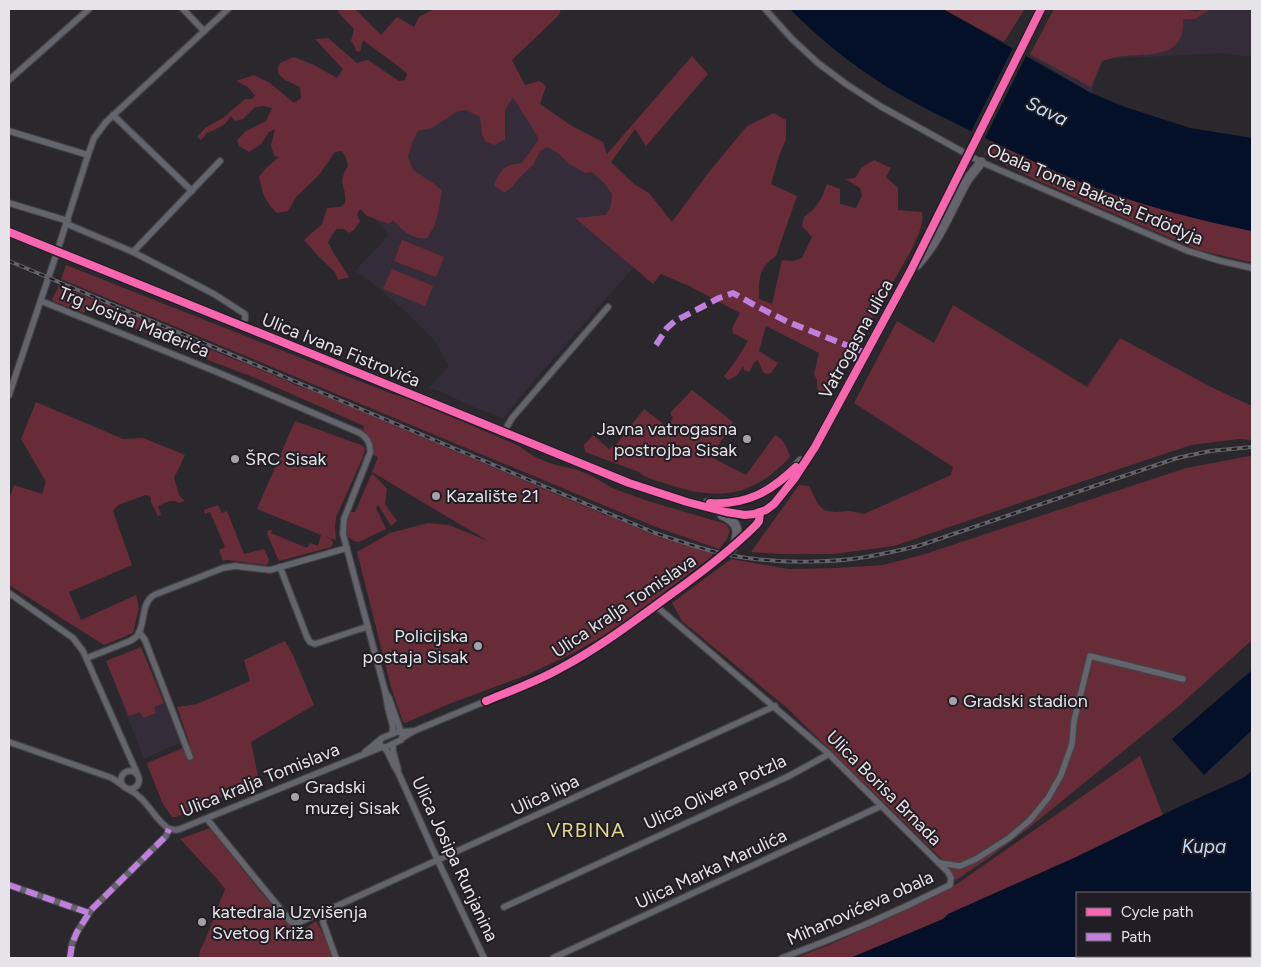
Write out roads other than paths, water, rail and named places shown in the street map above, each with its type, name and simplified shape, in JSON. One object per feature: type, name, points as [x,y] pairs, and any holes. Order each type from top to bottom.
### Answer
[{"type":"main road","name":"Vatrogasna ulica","points":[[760,512],[770,507],[779,499],[794,480],[815,446],[910,272],[1041,9]]},
{"type":"main road","points":[[910,272],[924,258],[935,242],[965,183],[980,162]]},
{"type":"main road","name":"Ulica Ivana Fistrovića","points":[[9,232],[629,483],[687,502]]},
{"type":"main road","points":[[687,502],[727,503],[747,500],[760,495],[780,482],[815,446]]},
{"type":"main road","points":[[687,502],[744,515],[760,512]]},
{"type":"main road","points":[[711,508],[734,522],[737,534],[733,548]]},
{"type":"street","points":[[9,80],[89,9]]},
{"type":"street","points":[[183,9],[204,31]]},
{"type":"street","points":[[9,395],[58,252],[94,138],[113,115],[228,9]]},
{"type":"street","name":"Obala Tome Bakača Erdödyja","points":[[765,9],[818,63],[846,84],[887,110],[980,162],[1188,251],[1252,268]]},
{"type":"street","points":[[113,115],[192,191]]},
{"type":"street","points":[[9,131],[88,154]]},
{"type":"street","points":[[133,252],[220,161]]},
{"type":"street","name":"Ulica Ivana Fistrovića","points":[[9,203],[67,222],[133,252],[214,294],[241,310],[246,316],[243,326]]},
{"type":"street","name":"Trg Josipa Mađerića","points":[[41,301],[216,372],[360,433],[367,438],[370,448],[369,457],[344,519],[344,534],[347,548]]},
{"type":"street","points":[[504,432],[512,418],[608,307]]},
{"type":"street","name":"Ulica kralja Tomislava","points":[[362,755],[384,737],[392,734],[402,735],[414,731],[529,683],[557,670],[597,646],[716,562],[756,525],[759,521],[760,512]]},
{"type":"street","points":[[88,658],[130,641],[137,635],[147,602],[154,595],[223,568],[238,566],[270,570],[347,548],[394,727],[392,734]]},
{"type":"street","points":[[280,567],[307,637],[312,644],[368,627]]},
{"type":"street","points":[[9,593],[73,638],[88,658],[129,759],[139,778],[144,800]]},
{"type":"street","name":"Ulica Borisa Brnada","points":[[656,606],[829,754],[937,862],[960,866],[976,859],[1009,838],[1030,820],[1048,798],[1061,775],[1072,744],[1074,721],[1090,656],[1183,679]]},
{"type":"street","points":[[138,632],[145,640],[190,757]]},
{"type":"street","points":[[385,691],[402,735]]},
{"type":"street","name":"Ulica lipa","points":[[336,958],[323,922],[328,910],[775,706]]},
{"type":"street","name":"Ulica kralja Tomislava","points":[[169,829],[180,829],[207,819],[362,755],[399,742],[402,735]]},
{"type":"street","points":[[381,739],[380,743],[383,747]]},
{"type":"street","points":[[9,742],[112,778],[144,800],[169,829],[166,836],[89,913],[77,932],[72,944],[70,958]]},
{"type":"street","name":"Ulica Josipa Runjanina","points":[[393,744],[398,772]]},
{"type":"street","name":"Ulica Josipa Runjanina","points":[[383,747],[386,749],[398,772],[484,958]]},
{"type":"street","name":"Ulica Olivera Potzla","points":[[504,907],[789,776],[829,754]]},
{"type":"street","points":[[129,759],[121,780],[125,787],[133,789],[139,783]]},
{"type":"street","points":[[112,778],[131,771],[136,773]]},
{"type":"street","name":"Ulica Marka Marulića","points":[[552,958],[881,806]]},
{"type":"street","points":[[207,819],[291,922],[298,923],[315,915]]},
{"type":"street","name":"Mihanovićeva obala","points":[[782,958],[883,916],[950,884],[951,878],[948,872],[937,862]]},
{"type":"street","points":[[9,885],[89,913]]},
{"type":"water","name":"Sava","points":[[790,9],[943,9],[1091,93],[1125,107],[1190,128],[1252,138],[1252,231],[1213,223],[1136,202],[1084,184],[1013,152],[921,106],[884,85],[835,50]]},
{"type":"water","points":[[1252,670],[1252,730],[1204,775],[1172,739]]},
{"type":"water","name":"Kupa","points":[[1252,771],[1252,900],[1251,892],[1076,892],[1076,957],[1162,957],[850,958],[943,919],[948,914],[1076,857],[1243,778]]},
{"type":"railway","points":[[9,261],[655,533],[712,551],[747,558],[791,561],[852,559],[918,546],[1177,458],[1210,451],[1252,447]]},
{"type":"place","name":"Javna vatrogasna postrojba Sisak","points":[[747,439]]},
{"type":"place","name":"ŠRC Sisak","points":[[235,459]]},
{"type":"place","name":"Kazalište 21","points":[[436,496]]},
{"type":"place","name":"Policijska postaja Sisak","points":[[478,646]]},
{"type":"place","name":"Gradski stadion","points":[[953,701]]},
{"type":"place","name":"Gradski muzej Sisak","points":[[295,797]]},
{"type":"place","name":"katedrala Uzvišenja Svetog Križa","points":[[202,922]]},
{"type":"district","name":"VRBINA","points":[[586,830]]}]
